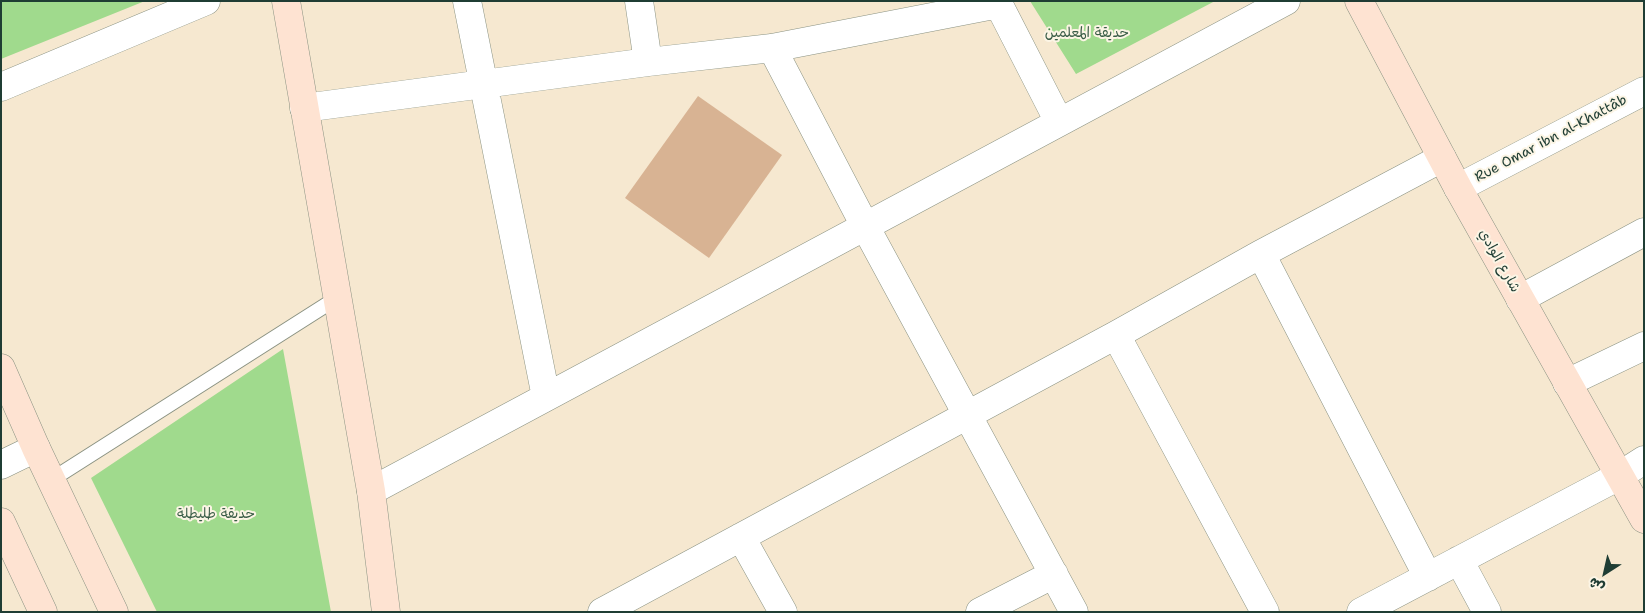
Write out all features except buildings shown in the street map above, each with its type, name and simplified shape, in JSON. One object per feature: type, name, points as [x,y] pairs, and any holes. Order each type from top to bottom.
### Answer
[{"type":"street","points":[[1,87],[206,1]]},
{"type":"street","points":[[286,1],[371,491],[386,612]]},
{"type":"street","points":[[467,1],[546,397]]},
{"type":"street","points":[[639,1],[648,62]]},
{"type":"street","points":[[371,491],[1286,1]]},
{"type":"street","name":"شارع الوادي","points":[[1359,1],[1458,188],[1644,519]]},
{"type":"street","points":[[304,108],[648,62],[772,48],[998,3],[1059,122]]},
{"type":"street","points":[[772,48],[865,226],[1074,612]]},
{"type":"street","name":"Rue Omar ibn al-Khattâb","points":[[1458,188],[1644,91]]},
{"type":"street","points":[[602,612],[1116,335],[1261,254],[1442,158]]},
{"type":"street","points":[[1520,300],[1644,232]]},
{"type":"street","points":[[1261,254],[1428,577]]},
{"type":"street","points":[[1116,335],[1265,612]]},
{"type":"street","points":[[1567,383],[1644,346]]},
{"type":"street","points":[[1,368],[36,448],[114,612]]},
{"type":"street","points":[[1,465],[36,448]]},
{"type":"street","points":[[1361,612],[1619,476],[1644,460]]},
{"type":"street","points":[[1,522],[43,612]]},
{"type":"street","points":[[741,537],[783,612]]},
{"type":"street","points":[[1459,560],[1487,612]]},
{"type":"street","points":[[980,612],[1054,574]]},
{"type":"lane","points":[[51,480],[337,298]]},
{"type":"green space","points":[[1,1],[145,1],[1,59]]},
{"type":"green space","name":"حديقة المعلمين","points":[[1030,1],[1215,1],[1076,74]]},
{"type":"green space","name":"حديقة طليطلة","points":[[283,349],[331,612],[157,612],[91,478]]}]
